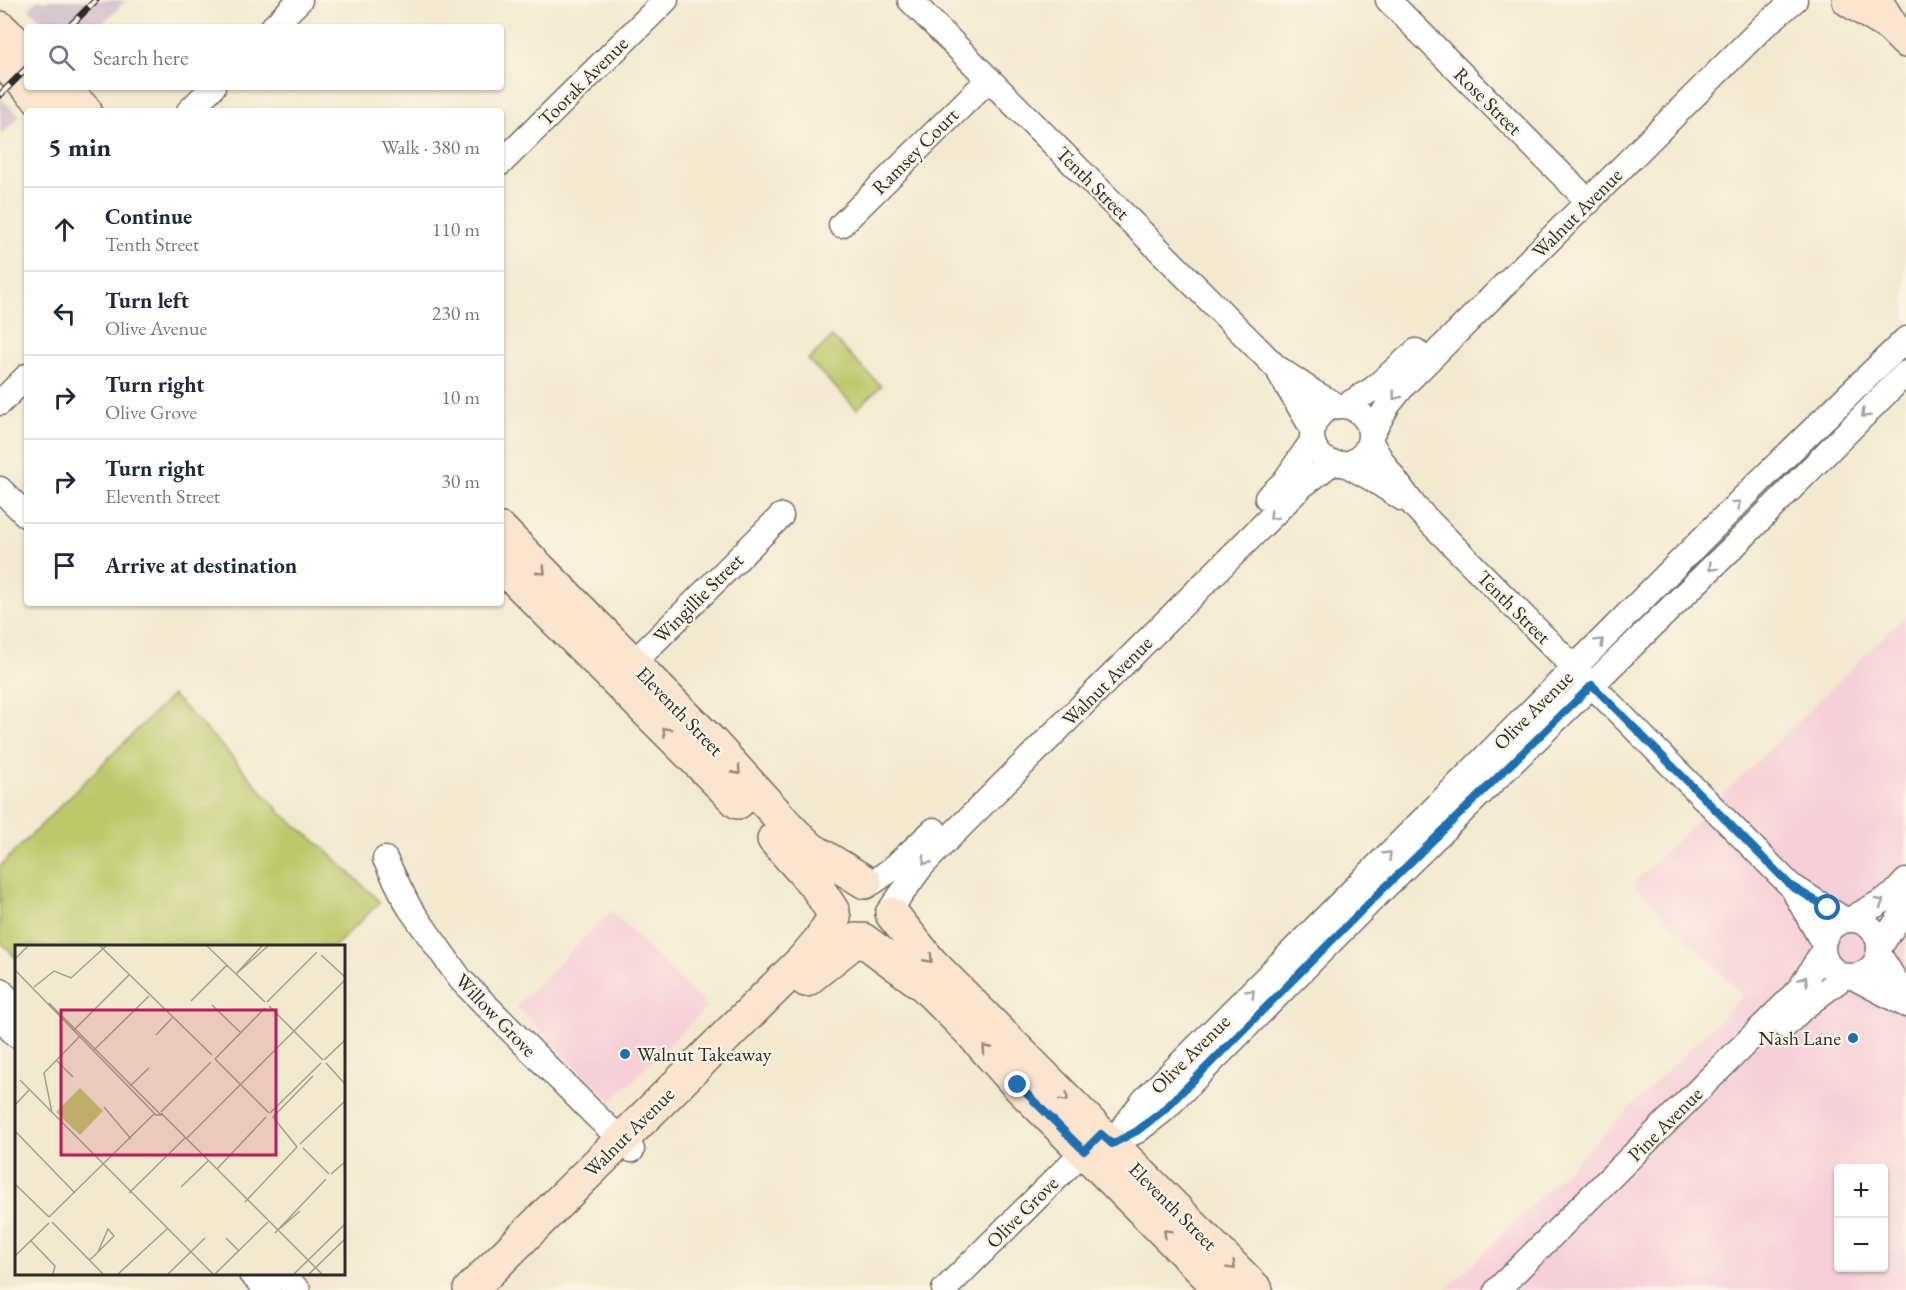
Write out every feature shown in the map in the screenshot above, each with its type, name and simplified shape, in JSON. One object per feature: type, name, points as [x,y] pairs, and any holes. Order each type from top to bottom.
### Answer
[{"type":"main road","points":[[1849,0],[1899,34]]},
{"type":"main road","points":[[1875,0],[1899,34]]},
{"type":"main road","points":[[0,28],[24,50]]},
{"type":"main road","points":[[0,59],[24,84]]},
{"type":"main road","points":[[30,90],[48,108]]},
{"type":"main road","points":[[64,90],[82,108]]},
{"type":"main road","name":"Eleventh Street","points":[[504,533],[624,672],[797,863],[846,928],[924,985],[969,1030],[1018,1085],[1099,1143],[1256,1290]]},
{"type":"main road","name":"Eleventh Street","points":[[504,568],[624,672],[712,743],[811,849],[880,896],[931,963],[1099,1143],[1222,1290]]},
{"type":"main road","points":[[855,882],[880,896],[885,929],[879,935],[846,928],[834,902],[838,893],[855,882]]},
{"type":"main road","name":"Walnut Avenue","points":[[494,1290],[820,940],[846,928]]},
{"type":"main road","name":"Walnut Avenue","points":[[471,1290],[627,1145]]},
{"type":"street","points":[[276,24],[300,0]]},
{"type":"street","name":"Toorak Avenue","points":[[504,160],[666,0]]},
{"type":"street","name":"Tenth Street","points":[[910,0],[1276,367],[1313,392],[1341,406]]},
{"type":"street","name":"Rose Street","points":[[1388,0],[1583,196]]},
{"type":"street","name":"Walnut Avenue","points":[[1370,438],[1395,396],[1406,383],[1767,0]]},
{"type":"street","name":"Walnut Avenue","points":[[1341,406],[1373,389],[1396,370],[1764,26],[1795,0]]},
{"type":"street","name":"Ramsey Court","points":[[841,225],[989,79]]},
{"type":"street","points":[[192,108],[210,90]]},
{"type":"street","name":"Olive Avenue","points":[[1099,1143],[1757,484],[1906,339]]},
{"type":"street","name":"Tenth Street","points":[[1276,367],[1312,435]]},
{"type":"street","name":"Olive Avenue","points":[[1099,1143],[1137,1131],[1164,1110],[1377,895],[1733,547],[1906,373]]},
{"type":"street","points":[[0,403],[24,379]]},
{"type":"street","points":[[1341,406],[1353,408],[1366,419],[1370,438],[1361,456],[1354,461],[1338,463],[1319,454],[1312,435],[1322,413],[1329,408],[1341,406]]},
{"type":"street","name":"Walnut Avenue","points":[[880,896],[912,852],[1284,482],[1312,435]]},
{"type":"street","name":"Tenth Street","points":[[1370,438],[1385,466],[1415,507],[1574,668],[1791,886],[1848,920]]},
{"type":"street","name":"Tenth Street","points":[[1338,463],[1372,479],[1415,507]]},
{"type":"street","name":"Walnut Avenue","points":[[880,896],[921,867],[1302,486],[1338,463]]},
{"type":"street","points":[[0,489],[24,513]]},
{"type":"street","name":"Wingillie Street","points":[[624,672],[781,516]]},
{"type":"street","name":"Willow Grove","points":[[385,859],[409,906],[461,980],[627,1145]]},
{"type":"street","points":[[1906,881],[1893,895],[1830,928],[1823,947],[1830,967],[1906,1005]]},
{"type":"street","name":"Tenth Street","points":[[1791,886],[1823,947]]},
{"type":"street","points":[[1848,976],[1860,975],[1875,963],[1879,951],[1906,908]]},
{"type":"street","points":[[1848,920],[1860,921],[1874,932],[1878,939],[1879,951],[1906,998]]},
{"type":"street","name":"Pine Avenue","points":[[1497,1290],[1789,1000],[1801,987],[1823,947]]},
{"type":"street","name":"Pine Avenue","points":[[1520,1290],[1803,1008],[1848,976]]},
{"type":"street","points":[[0,990],[15,1006]]},
{"type":"street","points":[[0,1017],[15,1034]]},
{"type":"street","name":"Olive Grove","points":[[944,1290],[1099,1143]]},
{"type":"street","points":[[252,1275],[268,1290]]},
{"type":"street","points":[[282,1275],[298,1290]]},
{"type":"shaded area","points":[[38,0],[126,0],[102,24],[46,24],[29,9]]},
{"type":"shaded area","points":[[0,98],[20,116],[0,136]]},
{"type":"shaded area","points":[[1906,614],[1906,1290],[1446,1290],[1743,996],[1633,884]]},
{"type":"shaded area","points":[[611,911],[707,1007],[611,1102],[516,1006]]},
{"type":"green space","points":[[832,337],[881,386],[857,409],[808,360]]},
{"type":"green space","points":[[172,695],[223,747],[281,813],[326,850],[380,902],[336,945],[15,945],[15,957],[0,941],[0,866]]},
{"type":"railway","points":[[72,24],[96,0]]},
{"type":"railway","points":[[0,95],[24,71]]},
{"type":"place","name":"Nash Lane","points":[[1853,1038]]},
{"type":"place","name":"Walnut Takeaway","points":[[625,1054]]},
{"type":"route","points":[[1018,1085],[1084,1151],[1101,1134],[1112,1144],[1137,1131],[1164,1110],[1377,895],[1592,685],[1791,886],[1828,908]]}]
